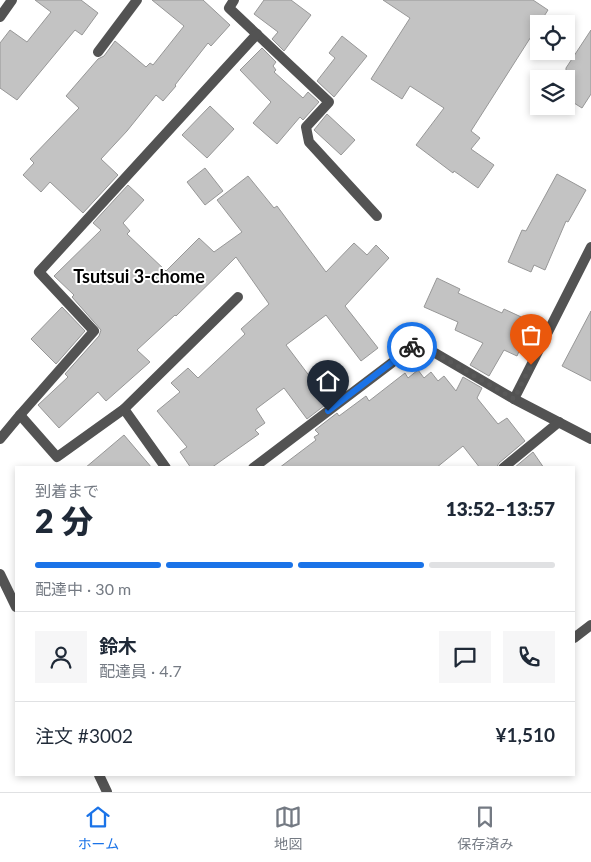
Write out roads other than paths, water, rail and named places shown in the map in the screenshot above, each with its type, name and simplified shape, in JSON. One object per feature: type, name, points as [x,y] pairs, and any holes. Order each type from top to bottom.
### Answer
[{"type":"street","points":[[0,16],[12,0]]},
{"type":"street","points":[[98,52],[137,0]]},
{"type":"street","points":[[234,0],[229,8],[329,102],[306,127],[308,142],[377,216]]},
{"type":"street","points":[[0,438],[94,331],[39,272],[257,34]]},
{"type":"street","points":[[514,399],[591,247]]},
{"type":"street","points":[[20,414],[57,457],[124,409],[238,297]]},
{"type":"street","points":[[256,466],[418,343],[514,399],[591,439]]},
{"type":"street","points":[[124,409],[165,466]]},
{"type":"street","points":[[505,466],[559,422]]},
{"type":"street","points":[[0,574],[15,605]]},
{"type":"street","points":[[575,637],[591,625]]},
{"type":"street","points":[[99,776],[107,792]]},
{"type":"district","name":"Tsutsui 3-chome","points":[[139,277]]}]
